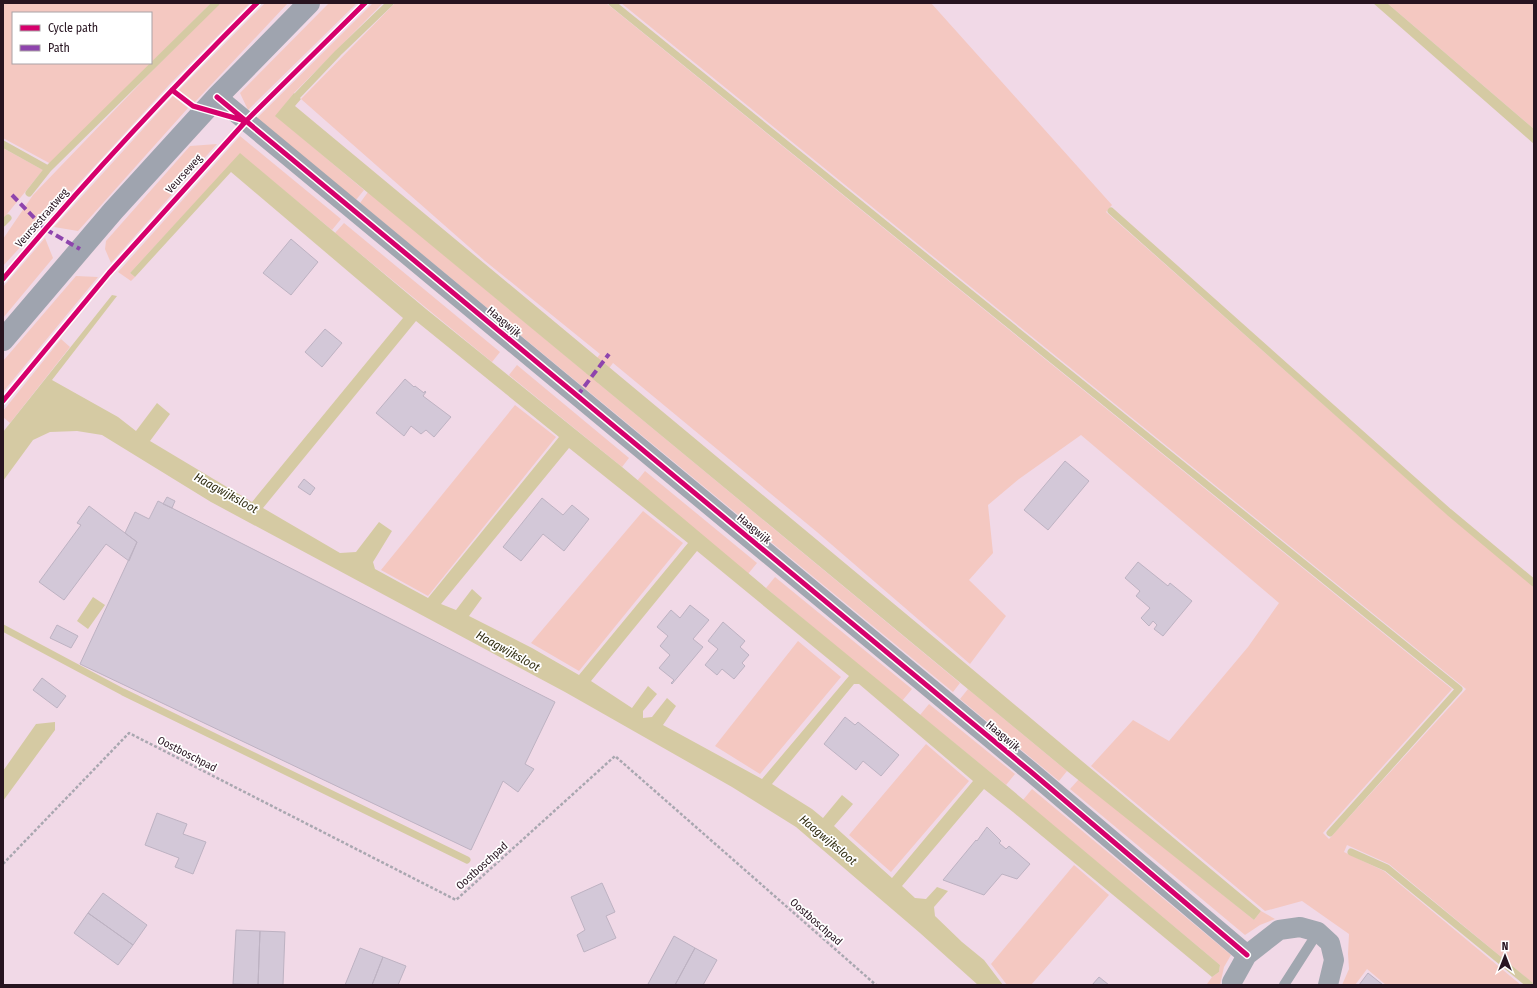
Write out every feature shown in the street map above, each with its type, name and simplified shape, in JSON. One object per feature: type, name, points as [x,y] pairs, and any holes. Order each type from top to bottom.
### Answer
[{"type":"main road","points":[[3,340],[113,211],[217,97],[309,3]]},
{"type":"street","name":"Haagwijk","points":[[217,97],[1024,766],[1247,954]]},
{"type":"street","points":[[1232,985],[1232,982],[1247,954],[1279,930],[1300,927],[1318,932],[1330,943],[1334,960],[1328,985]]},
{"type":"lane","points":[[1284,985],[1318,932]]},
{"type":"shaded area","points":[[3,3],[211,3],[152,62],[152,12],[12,12],[12,64],[150,64],[51,164],[3,138]]},
{"type":"shaded area","points":[[220,3],[250,3],[169,85],[3,266],[3,239],[33,195],[154,69]]},
{"type":"shaded area","points":[[265,3],[288,3],[194,103],[179,90]]},
{"type":"shaded area","points":[[329,3],[357,3],[248,110],[240,93]]},
{"type":"shaded area","points":[[373,3],[383,3],[294,93],[276,116],[364,190],[356,200],[256,119]]},
{"type":"shaded area","points":[[395,3],[606,3],[1452,689],[1323,833],[1329,839],[1466,689],[621,3],[931,3],[1112,205],[1106,212],[1448,515],[1534,586],[1534,984],[1389,864],[1347,845],[1344,852],[1384,871],[1521,985],[1386,985],[1367,969],[1355,985],[1342,985],[1349,969],[1349,934],[1302,901],[1265,911],[1091,766],[1133,720],[1169,741],[1248,647],[1279,603],[1081,435],[1019,479],[988,505],[993,553],[969,580],[1006,616],[970,664],[817,532],[613,363],[598,383],[960,683],[953,692],[360,203],[368,192],[586,373],[600,354],[485,261],[301,99]]},
{"type":"shaded area","points":[[1387,3],[1534,3],[1534,129]]},
{"type":"shaded area","points":[[173,96],[188,108],[78,231],[54,227]]},
{"type":"shaded area","points":[[240,136],[341,219],[332,230],[240,154],[130,273],[135,277],[131,281],[118,272]]},
{"type":"shaded area","points":[[217,144],[111,263],[105,249],[106,241],[190,146]]},
{"type":"shaded area","points":[[3,148],[43,170],[3,219]]},
{"type":"shaded area","points":[[344,223],[500,352],[492,362],[335,233]]},
{"type":"shaded area","points":[[45,238],[53,258],[3,318],[3,287]]},
{"type":"shaded area","points":[[76,276],[98,277],[3,392],[3,361]]},
{"type":"shaded area","points":[[61,339],[70,347],[10,423],[3,417],[3,411]]},
{"type":"shaded area","points":[[517,365],[629,458],[622,467],[509,375]]},
{"type":"shaded area","points":[[515,405],[556,437],[428,596],[381,570]]},
{"type":"shaded area","points":[[645,471],[757,563],[748,574],[637,481]]},
{"type":"shaded area","points":[[643,511],[683,543],[579,671],[531,643]]},
{"type":"shaded area","points":[[775,577],[912,689],[902,701],[766,588]]},
{"type":"shaded area","points":[[798,641],[841,677],[760,774],[715,746]]},
{"type":"shaded area","points":[[968,689],[1067,771],[1059,781],[960,699]]},
{"type":"shaded area","points":[[929,704],[1015,774],[1006,785],[920,715]]},
{"type":"shaded area","points":[[926,744],[969,781],[891,872],[849,835]]},
{"type":"shaded area","points":[[1079,779],[1254,920],[1261,911],[1275,919],[1260,925],[1245,935],[1070,789]]},
{"type":"shaded area","points":[[1032,789],[1231,955],[1224,967],[1220,985],[1207,984],[1212,977],[1219,972],[1220,965],[1023,800]]},
{"type":"shaded area","points":[[1074,865],[1109,895],[1031,985],[1007,985],[991,964]]},
{"type":"water","points":[[1373,3],[1387,3],[1534,129],[1534,144]]},
{"type":"water","points":[[294,93],[301,99],[295,106],[1261,911],[1254,920],[1067,771],[275,116]]},
{"type":"water","name":"Haagwijksloot","points":[[240,153],[426,309],[622,467],[766,588],[1006,785],[1220,965],[1219,972],[1212,977],[984,789],[902,886],[915,898],[926,899],[937,887],[948,891],[934,907],[935,916],[962,942],[984,960],[1003,985],[978,985],[920,933],[796,827],[732,787],[565,692],[211,502],[102,435],[77,431],[50,432],[33,440],[3,481],[3,432],[112,295],[117,296],[52,380],[118,417],[136,431],[157,403],[170,414],[150,441],[252,502],[403,318],[231,172],[135,277],[130,273]],"holes":[[[416,321],[559,437],[428,598],[375,569],[373,562],[392,531],[379,522],[356,552],[340,553],[263,508]],[[569,448],[688,543],[579,675],[532,648],[469,616],[482,598],[472,589],[456,610],[441,604]],[[697,551],[849,676],[762,779],[663,725],[676,706],[667,698],[652,717],[643,718],[643,711],[657,694],[648,686],[632,708],[591,681]],[[854,684],[859,684],[973,781],[892,878],[834,826],[853,804],[842,795],[823,818],[812,809],[772,784]]]},
{"type":"water","points":[[93,597],[105,605],[88,629],[77,621]]},
{"type":"water","points":[[55,722],[55,730],[3,801],[3,771],[36,724]]},
{"type":"building","points":[[291,239],[318,262],[291,295],[263,273]]},
{"type":"building","points":[[325,329],[342,343],[322,367],[305,352]]},
{"type":"building","points":[[405,379],[424,393],[425,391],[426,392],[423,396],[451,417],[434,437],[426,430],[421,434],[411,426],[404,436],[376,413]]},
{"type":"building","points":[[1065,461],[1089,481],[1048,530],[1024,510]]},
{"type":"building","points":[[304,479],[315,488],[310,495],[298,487]]},
{"type":"building","points":[[167,497],[175,501],[172,508],[163,504]]},
{"type":"building","points":[[542,498],[563,515],[572,505],[589,519],[564,551],[543,534],[521,561],[503,547]]},
{"type":"building","points":[[158,501],[555,702],[525,764],[534,769],[518,792],[503,781],[471,850],[80,664],[137,542],[125,533],[135,512],[149,519]]},
{"type":"building","points":[[89,506],[137,542],[129,561],[106,544],[64,600],[39,582],[81,525],[77,523]]},
{"type":"building","points":[[1138,562],[1168,586],[1170,583],[1192,601],[1163,636],[1154,629],[1157,625],[1153,621],[1149,626],[1141,618],[1150,608],[1136,596],[1140,591],[1125,578]]},
{"type":"building","points":[[690,605],[709,620],[693,639],[703,647],[672,684],[671,683],[674,680],[659,668],[670,655],[660,646],[668,636],[657,627],[671,610],[680,618]]},
{"type":"building","points":[[723,622],[745,641],[740,647],[749,655],[742,663],[745,666],[734,679],[722,669],[717,675],[705,665],[718,649],[708,641]]},
{"type":"building","points":[[57,625],[78,636],[71,648],[50,638]]},
{"type":"building","points":[[42,678],[66,696],[57,708],[33,690]]},
{"type":"building","points":[[845,717],[855,725],[858,722],[899,755],[881,776],[863,761],[856,770],[824,744]]},
{"type":"building","points":[[157,813],[187,824],[183,834],[206,842],[193,874],[175,867],[179,858],[145,845]]},
{"type":"building","points":[[987,827],[1001,841],[999,843],[1006,849],[1009,846],[1030,864],[1017,879],[1002,874],[984,895],[943,880],[976,840],[977,841]]},
{"type":"building","points":[[602,883],[615,912],[606,916],[616,938],[584,952],[577,935],[585,930],[571,897]]},
{"type":"building","points":[[103,893],[147,925],[133,945],[88,913]]},
{"type":"building","points":[[88,913],[133,945],[118,965],[74,933]]},
{"type":"building","points":[[236,930],[260,931],[258,985],[233,984]]},
{"type":"building","points":[[260,931],[285,932],[283,985],[258,985]]},
{"type":"building","points":[[674,936],[695,948],[675,985],[648,984]]},
{"type":"building","points":[[360,948],[383,957],[372,985],[345,985]]},
{"type":"building","points":[[695,948],[717,960],[703,985],[675,985]]},
{"type":"building","points":[[383,957],[406,966],[398,985],[372,985]]},
{"type":"building","points":[[1368,973],[1383,985],[1359,985]]},
{"type":"building","points":[[1099,977],[1109,985],[1092,985]]},
{"type":"waterway","points":[[29,193],[48,169],[216,3]]},
{"type":"waterway","points":[[297,96],[338,53],[390,3]]},
{"type":"waterway","points":[[612,3],[1459,689],[1330,833]]},
{"type":"waterway","points":[[3,144],[48,169]]},
{"type":"waterway","points":[[1111,211],[1449,512],[1534,583]]},
{"type":"waterway","points":[[3,223],[8,218]]},
{"type":"waterway","points":[[3,628],[123,692],[467,860]]},
{"type":"waterway","points":[[1351,852],[1387,868],[1530,985]]},
{"type":"marked path","points":[[12,195],[45,229],[80,249]]},
{"type":"marked path","points":[[577,396],[609,354]]},
{"type":"cycle path","name":"Veursestraatweg","points":[[3,279],[33,243],[127,138],[257,3]]},
{"type":"cycle path","name":"Veurseweg","points":[[3,401],[109,273],[246,121],[365,3]]},
{"type":"cycle path","points":[[172,90],[193,106],[242,120]]},
{"type":"cycle path","points":[[217,97],[1030,771],[1247,955]]}]
